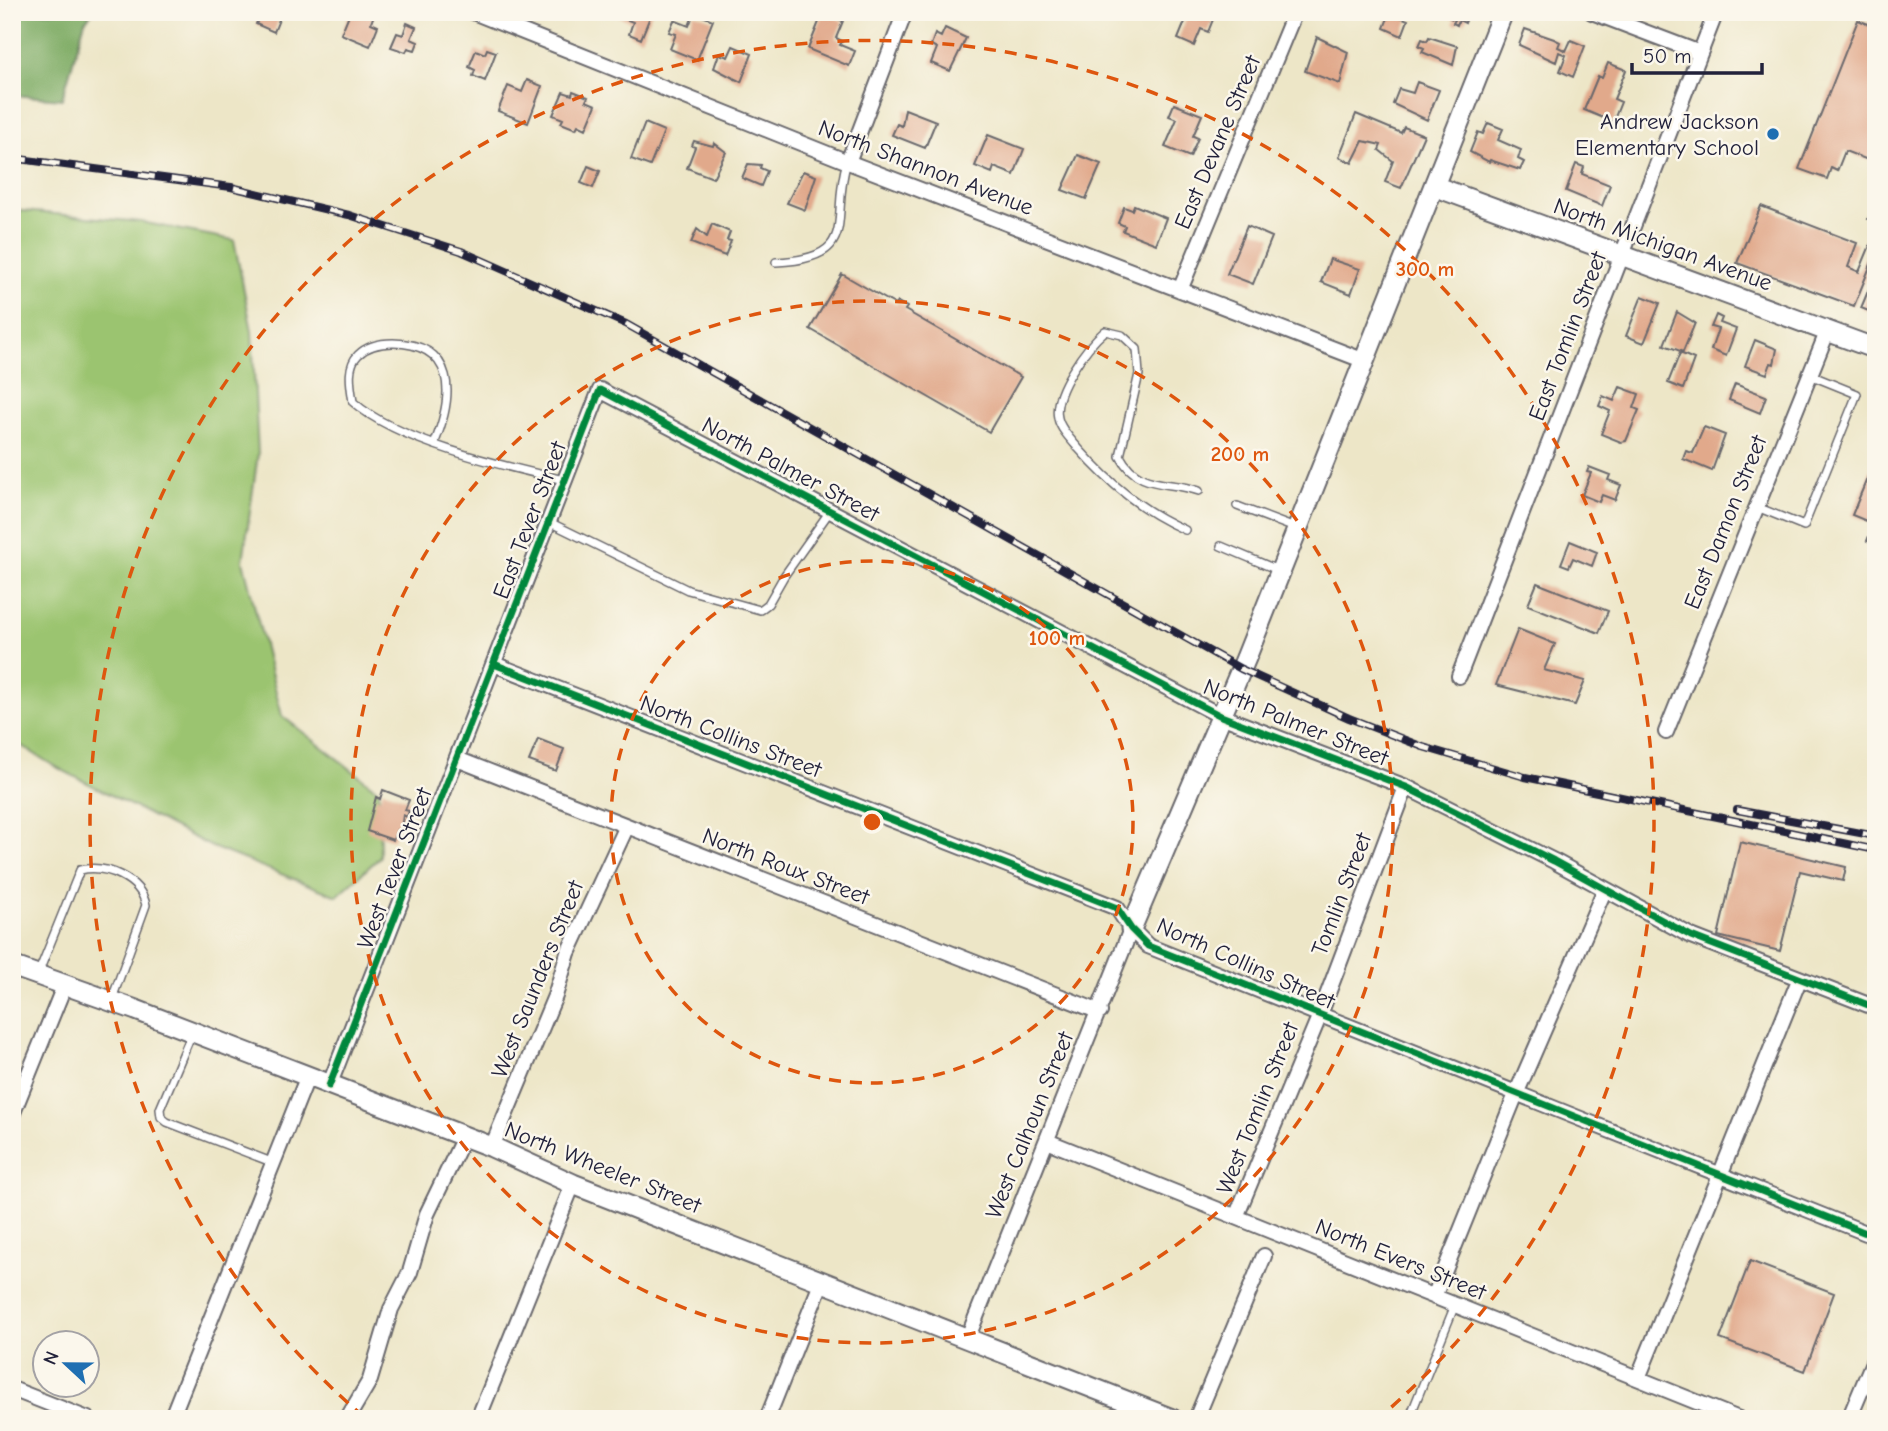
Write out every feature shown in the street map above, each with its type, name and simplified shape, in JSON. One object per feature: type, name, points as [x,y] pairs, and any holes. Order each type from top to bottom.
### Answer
[{"type":"street","name":"North Shannon Avenue","points":[[473,12],[848,162],[1365,361]]},
{"type":"street","points":[[848,162],[905,12]]},
{"type":"street","name":"East Devane Street","points":[[1180,290],[1296,12]]},
{"type":"street","points":[[1131,929],[1280,571],[1503,12]]},
{"type":"street","points":[[1592,12],[1700,53]]},
{"type":"street","name":"East Tomlin Street","points":[[1459,676],[1716,12]]},
{"type":"street","name":"North Michigan Avenue","points":[[1434,186],[1876,349]]},
{"type":"street","name":"East Damon Street","points":[[1665,732],[1828,330]]},
{"type":"street","name":"East Tever Street","points":[[494,664],[600,390]]},
{"type":"street","name":"North Palmer Street","points":[[600,390],[1220,716],[1406,787],[1554,861],[1604,891],[1690,936],[1876,1008]]},
{"type":"street","name":"West Tever Street","points":[[329,1086],[494,664]]},
{"type":"street","name":"North Collins Street","points":[[494,664],[1117,908],[1131,929],[1148,946],[1319,1017],[1876,1237]]},
{"type":"street","name":"North Roux Street","points":[[457,759],[626,828],[1100,1012]]},
{"type":"street","name":"Tomlin Street","points":[[1319,1017],[1406,787]]},
{"type":"street","name":"West Saunders Street","points":[[492,1147],[555,996],[568,953],[626,828]]},
{"type":"street","points":[[1434,1297],[1516,1094],[1604,891]]},
{"type":"street","name":"West Calhoun Street","points":[[968,1337],[1131,929]]},
{"type":"street","name":"North Wheeler Street","points":[[12,966],[112,1001],[492,1147],[573,1184],[1172,1419]]},
{"type":"street","points":[[1638,1378],[1799,980]]},
{"type":"street","points":[[12,1115],[65,984]]},
{"type":"street","name":"West Tomlin Street","points":[[1237,1217],[1319,1017]]},
{"type":"street","points":[[171,1419],[307,1078]]},
{"type":"street","points":[[346,1419],[370,1380],[391,1309],[410,1272],[427,1214],[464,1137]]},
{"type":"street","name":"North Evers Street","points":[[1047,1140],[1739,1419]]},
{"type":"street","points":[[478,1419],[573,1184]]},
{"type":"street","points":[[1196,1419],[1264,1256]]},
{"type":"street","points":[[767,1419],[822,1281]]},
{"type":"street","points":[[1849,1419],[1876,1355]]},
{"type":"street","points":[[12,1389],[88,1419]]},
{"type":"lane","points":[[1864,12],[1876,17]]},
{"type":"lane","points":[[776,262],[814,258],[829,247],[842,218],[843,176],[848,162]]},
{"type":"lane","points":[[1185,530],[1156,517],[1118,490],[1069,436],[1058,418],[1060,398],[1070,376],[1088,344],[1105,331],[1122,335],[1137,349],[1139,374],[1121,456],[1128,471],[1143,479],[1199,491]]},
{"type":"lane","points":[[435,442],[441,426],[446,376],[438,357],[415,344],[379,343],[357,355],[349,375],[353,402],[371,417],[435,442],[500,465],[565,480]]},
{"type":"lane","points":[[1756,507],[1804,526],[1848,418],[1857,394],[1809,375]]},
{"type":"lane","points":[[1237,506],[1297,529]]},
{"type":"lane","points":[[549,522],[688,590],[760,610],[768,604],[784,576],[830,511]]},
{"type":"lane","points":[[1221,546],[1280,571]]},
{"type":"lane","points":[[38,975],[80,870],[96,869],[125,877],[143,891],[146,905],[112,1001]]},
{"type":"lane","points":[[192,1032],[160,1109],[160,1117],[274,1163]]},
{"type":"lane","points":[[1409,1419],[1455,1306]]},
{"type":"green space","points":[[12,12],[93,12],[85,21],[62,99],[12,95]]},
{"type":"green space","points":[[12,210],[141,222],[234,240],[252,331],[258,454],[243,561],[282,716],[379,791],[380,857],[337,896],[212,847],[54,766],[12,740]]},
{"type":"building","points":[[261,12],[282,12],[274,32],[256,24]]},
{"type":"building","points":[[350,12],[375,12],[371,23],[378,26],[370,46],[341,34]]},
{"type":"building","points":[[608,12],[652,12],[641,39],[629,34],[633,22]]},
{"type":"building","points":[[823,12],[843,21],[836,38],[842,41],[840,45],[855,51],[849,66],[808,49]]},
{"type":"building","points":[[1189,12],[1216,12],[1208,32],[1201,29],[1194,46],[1178,39]]},
{"type":"building","points":[[1437,12],[1469,12],[1465,23],[1459,20],[1457,25],[1453,23],[1455,20]]},
{"type":"building","points":[[694,13],[713,20],[697,60],[670,49],[676,34],[669,32],[674,20],[689,26]]},
{"type":"building","points":[[1390,13],[1408,20],[1402,36],[1384,28]]},
{"type":"building","points":[[1858,20],[1876,27],[1876,142],[1868,160],[1845,151],[1837,171],[1831,168],[1827,179],[1799,169]]},
{"type":"building","points":[[407,23],[416,27],[411,39],[418,42],[415,50],[408,48],[406,52],[391,47],[397,33],[403,35]]},
{"type":"building","points":[[945,28],[966,38],[950,71],[931,63],[937,48],[931,45],[935,34],[941,37]]},
{"type":"building","points":[[1525,29],[1560,42],[1558,47],[1566,51],[1571,40],[1585,46],[1573,77],[1560,71],[1566,55],[1559,52],[1556,62],[1519,45]]},
{"type":"building","points":[[1317,37],[1348,52],[1340,84],[1305,71]]},
{"type":"building","points":[[1429,37],[1457,46],[1453,65],[1422,52],[1424,48],[1419,46],[1422,39],[1427,41]]},
{"type":"building","points":[[733,46],[752,54],[741,82],[714,68],[719,54],[728,57]]},
{"type":"building","points":[[487,49],[496,52],[485,81],[473,76],[475,70],[469,67],[476,50],[485,54]]},
{"type":"building","points":[[1608,63],[1626,70],[1614,99],[1621,102],[1613,122],[1584,110],[1598,76],[1602,78]]},
{"type":"building","points":[[527,80],[542,86],[528,123],[498,111],[508,86],[522,92]]},
{"type":"building","points":[[1417,82],[1439,90],[1427,120],[1393,104],[1399,89],[1413,93]]},
{"type":"building","points":[[573,91],[588,97],[586,101],[596,105],[586,129],[578,125],[576,129],[561,123],[563,119],[553,115],[563,92],[572,95]]},
{"type":"building","points":[[1174,104],[1202,115],[1193,136],[1198,138],[1190,157],[1165,147],[1177,119],[1169,116]]},
{"type":"building","points":[[905,109],[936,121],[925,148],[892,135],[897,124],[902,126]]},
{"type":"building","points":[[1356,114],[1401,133],[1404,127],[1424,135],[1401,188],[1385,182],[1393,161],[1379,150],[1381,145],[1363,141],[1352,163],[1339,157]]},
{"type":"building","points":[[645,123],[664,131],[650,166],[631,159]]},
{"type":"building","points":[[1488,123],[1503,129],[1498,140],[1521,150],[1518,159],[1524,162],[1520,170],[1490,160],[1489,162],[1470,152],[1478,132],[1483,134]]},
{"type":"building","points":[[988,135],[1024,149],[1014,175],[994,167],[992,173],[975,166]]},
{"type":"building","points":[[694,141],[713,146],[714,143],[726,152],[713,178],[687,168],[695,147],[692,146]]},
{"type":"building","points":[[1078,155],[1101,164],[1086,199],[1062,190]]},
{"type":"building","points":[[748,164],[761,165],[760,168],[767,171],[761,186],[742,178]]},
{"type":"building","points":[[1576,164],[1584,167],[1582,174],[1610,185],[1602,206],[1566,191]]},
{"type":"building","points":[[588,166],[600,171],[593,188],[581,183]]},
{"type":"building","points":[[803,171],[816,176],[805,210],[787,203]]},
{"type":"building","points":[[1876,199],[1876,222],[1868,219]]},
{"type":"building","points":[[1134,205],[1166,218],[1156,244],[1123,231],[1125,226],[1118,223],[1124,207],[1132,210]]},
{"type":"building","points":[[1761,206],[1857,243],[1848,267],[1859,272],[1876,231],[1876,252],[1854,306],[1737,263]]},
{"type":"building","points":[[712,224],[730,232],[727,240],[731,241],[725,256],[691,243],[697,229],[707,237]]},
{"type":"building","points":[[1247,226],[1272,237],[1253,284],[1227,274]]},
{"type":"building","points":[[1330,259],[1360,269],[1351,294],[1321,282]]},
{"type":"building","points":[[1876,272],[1876,314],[1861,308]]},
{"type":"building","points":[[842,274],[896,305],[898,302],[907,307],[905,310],[1021,377],[989,432],[810,329]]},
{"type":"building","points":[[1642,296],[1660,303],[1644,343],[1626,336]]},
{"type":"building","points":[[1677,312],[1695,323],[1683,352],[1664,345]]},
{"type":"building","points":[[1716,315],[1722,318],[1720,323],[1736,329],[1726,356],[1711,350],[1718,329],[1711,327]]},
{"type":"building","points":[[1755,340],[1777,349],[1774,364],[1771,363],[1767,374],[1745,366]]},
{"type":"building","points":[[1680,353],[1694,359],[1683,389],[1668,383]]},
{"type":"building","points":[[1735,384],[1766,396],[1760,413],[1729,400]]},
{"type":"building","points":[[1620,387],[1639,394],[1634,408],[1639,410],[1626,441],[1621,442],[1601,434],[1610,411],[1599,406],[1603,396],[1614,401]]},
{"type":"building","points":[[1704,427],[1725,435],[1712,471],[1683,459],[1686,451],[1693,453]]},
{"type":"building","points":[[1876,457],[1876,544],[1867,541],[1874,524],[1852,515]]},
{"type":"building","points":[[1589,467],[1610,475],[1608,480],[1621,485],[1615,500],[1602,495],[1599,502],[1582,495],[1591,473],[1587,472]]},
{"type":"building","points":[[1570,541],[1597,552],[1592,566],[1573,558],[1569,567],[1561,564]]},
{"type":"building","points":[[1537,583],[1608,611],[1599,633],[1528,605]]},
{"type":"building","points":[[1518,629],[1555,644],[1544,670],[1585,681],[1575,705],[1496,685]]},
{"type":"building","points":[[538,739],[564,749],[556,771],[529,761]]},
{"type":"building","points":[[383,790],[409,800],[405,810],[409,811],[407,817],[403,815],[401,831],[397,830],[393,840],[367,831],[376,797],[380,799]]},
{"type":"building","points":[[1740,842],[1846,867],[1843,881],[1800,871],[1780,951],[1718,936]]},
{"type":"building","points":[[1750,1261],[1834,1293],[1805,1371],[1720,1339]]},
{"type":"railway","points":[[12,158],[231,187],[349,215],[461,251],[626,324],[1241,669],[1349,718],[1423,747],[1525,777],[1876,850]]},
{"type":"railway","points":[[1737,810],[1876,836]]},
{"type":"cycle path","points":[[329,1086],[600,390],[1221,716],[1406,787],[1554,861],[1691,936],[1876,1008]]},
{"type":"cycle path","points":[[494,664],[1117,908],[1131,929],[1148,946],[1876,1237]]},
{"type":"place","name":"Andrew Jackson Elementary School","points":[[1773,134]]}]
